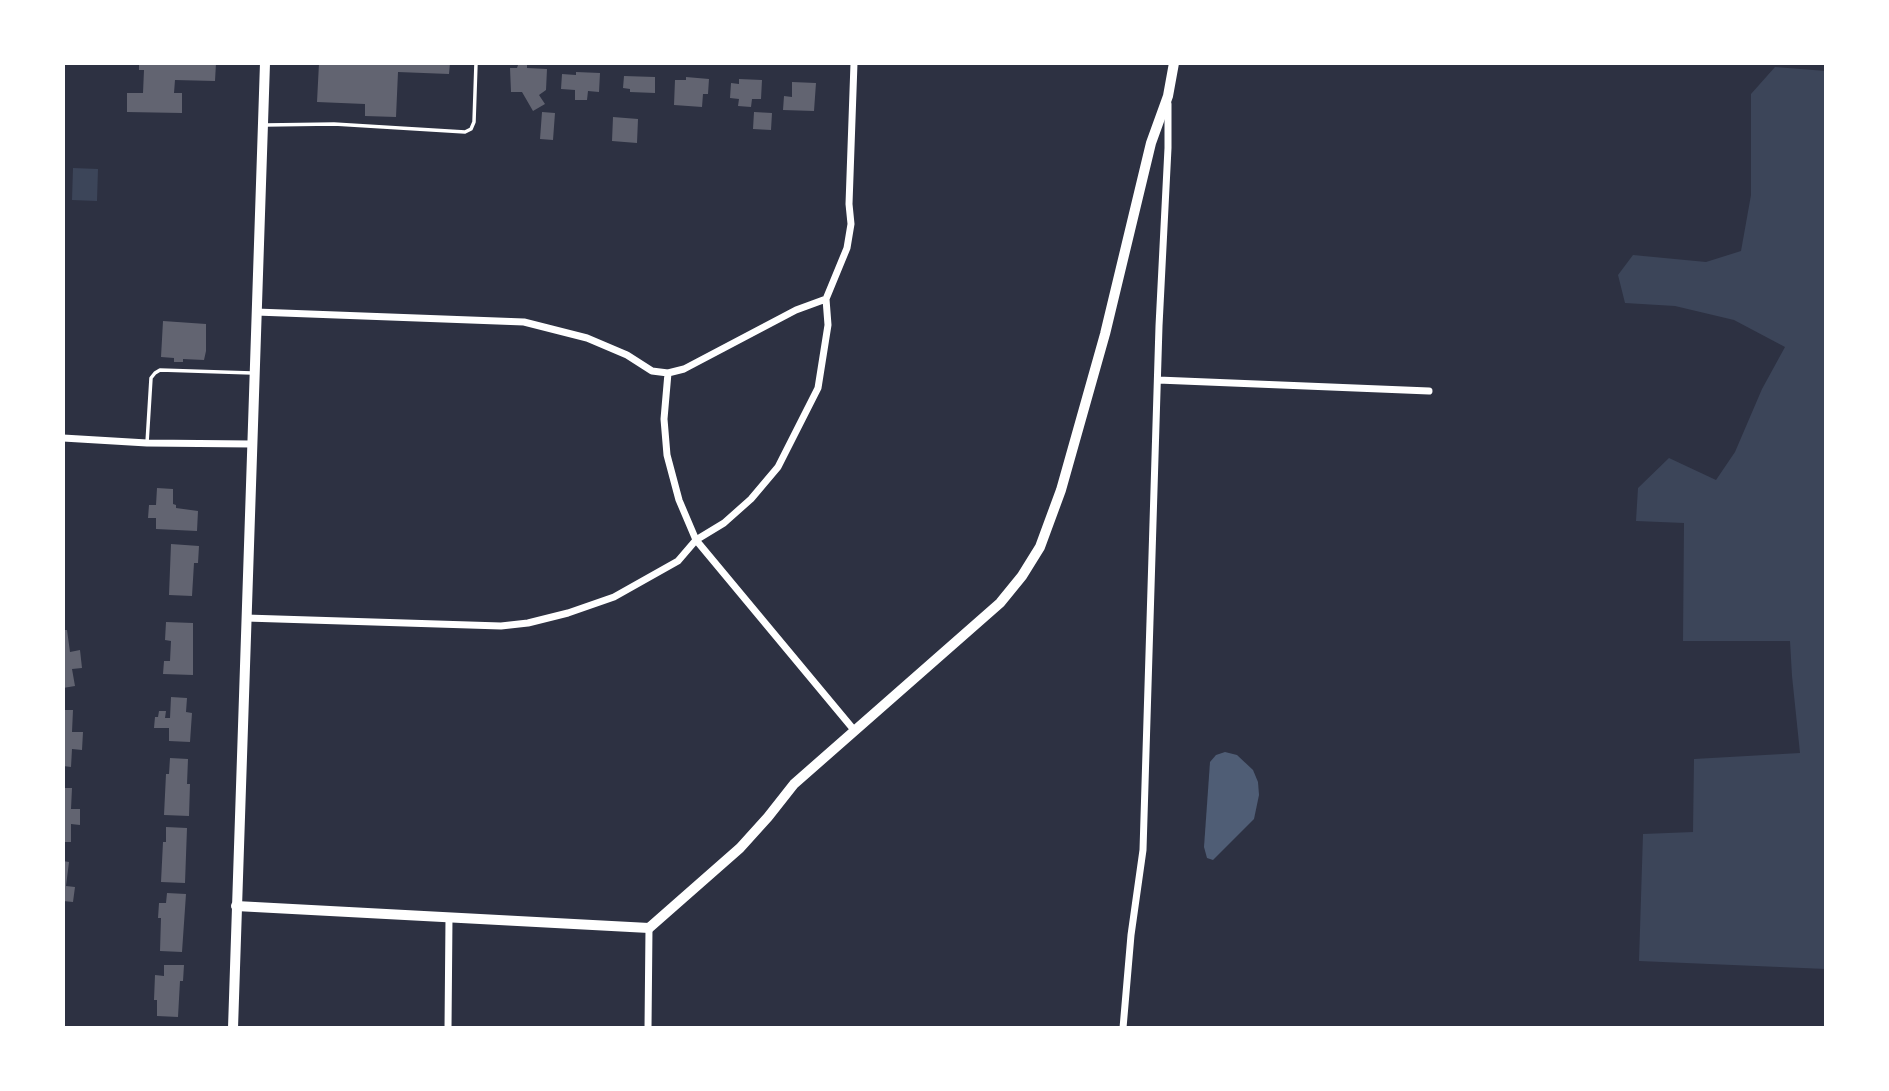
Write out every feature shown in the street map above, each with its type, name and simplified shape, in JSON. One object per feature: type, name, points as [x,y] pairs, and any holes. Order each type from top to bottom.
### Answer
[{"type":"main road","points":[[233,1028],[265,63]]},
{"type":"street","points":[[246,618],[501,626],[528,624],[614,597],[678,561],[696,540],[724,523],[751,499],[778,467],[818,388],[828,325],[826,299],[847,248],[851,224],[849,204],[854,63]]},
{"type":"street","points":[[236,906],[649,928],[740,848],[794,784],[1000,603],[1022,576],[1040,547],[1061,490],[1105,334],[1151,143],[1168,96],[1174,63]]},
{"type":"street","points":[[1122,1028],[1143,850],[1168,96]]},
{"type":"street","points":[[256,312],[524,323],[587,338],[626,355],[652,371],[668,373],[684,369],[796,310],[826,299]]},
{"type":"street","points":[[668,373],[664,419],[667,455],[678,500],[696,540],[854,730]]},
{"type":"street","points":[[1158,380],[1429,391]]},
{"type":"street","points":[[63,438],[147,443],[251,444]]},
{"type":"street","points":[[449,918],[449,1028]]},
{"type":"street","points":[[648,1028],[649,928]]},
{"type":"lane","points":[[263,125],[334,124],[465,132],[471,130],[474,122],[476,63]]},
{"type":"lane","points":[[147,443],[151,378],[155,373],[160,370],[254,373]]},
{"type":"shaded area","points":[[1775,67],[1826,71],[1826,969],[1639,961],[1643,834],[1693,832],[1694,759],[1800,753],[1790,641],[1683,641],[1684,523],[1636,521],[1638,488],[1669,458],[1716,480],[1735,452],[1762,389],[1785,347],[1734,320],[1675,306],[1625,303],[1618,275],[1633,255],[1706,262],[1741,251],[1751,195],[1751,94]]},
{"type":"shaded area","points":[[73,168],[98,169],[97,201],[72,200]]},
{"type":"shaded area","points":[[1225,752],[1237,755],[1253,770],[1259,795],[1254,819],[1213,860],[1207,858],[1204,847],[1210,762],[1216,755]]},
{"type":"building","points":[[139,63],[216,63],[215,81],[175,80],[174,93],[182,93],[182,113],[127,112],[127,93],[143,93],[144,70],[139,70]]},
{"type":"building","points":[[319,63],[450,63],[449,74],[398,72],[396,117],[365,116],[365,104],[317,102]]},
{"type":"building","points":[[518,65],[547,69],[546,90],[539,95],[545,104],[533,111],[522,92],[511,92],[510,68],[517,68]]},
{"type":"building","points":[[576,72],[600,73],[599,92],[588,91],[587,100],[575,100],[575,90],[561,89],[562,74],[576,75]]},
{"type":"building","points":[[624,76],[655,77],[655,93],[630,92],[630,89],[623,88]]},
{"type":"building","points":[[686,77],[709,79],[708,94],[703,94],[702,107],[674,105],[675,80],[686,80]]},
{"type":"building","points":[[739,79],[762,80],[761,99],[752,99],[751,107],[738,106],[739,99],[730,98],[731,83],[739,84]]},
{"type":"building","points":[[792,82],[816,83],[814,111],[783,110],[784,96],[792,97]]},
{"type":"building","points":[[542,112],[555,113],[553,140],[540,139]]},
{"type":"building","points":[[754,112],[772,113],[771,130],[753,129]]},
{"type":"building","points":[[613,117],[638,119],[637,143],[612,141]]},
{"type":"building","points":[[163,321],[206,324],[204,360],[183,359],[183,362],[174,362],[174,358],[161,357]]},
{"type":"building","points":[[157,488],[173,489],[173,504],[176,508],[198,511],[197,531],[156,529],[156,518],[148,518],[149,505],[156,505]]},
{"type":"building","points":[[171,544],[199,546],[198,563],[194,563],[192,596],[169,595]]},
{"type":"building","points":[[166,622],[193,623],[193,675],[163,674],[164,661],[170,661],[171,641],[165,640]]},
{"type":"building","points":[[63,630],[67,630],[70,652],[80,650],[82,668],[72,669],[75,686],[63,688]]},
{"type":"building","points":[[171,697],[187,698],[186,712],[192,713],[190,742],[169,741],[169,728],[154,728],[155,717],[158,717],[159,711],[166,711],[165,718],[170,718]]},
{"type":"building","points":[[63,710],[73,710],[72,732],[83,732],[82,750],[72,749],[71,767],[63,766]]},
{"type":"building","points":[[170,758],[188,759],[189,816],[164,815],[166,774],[169,774]]},
{"type":"building","points":[[63,788],[72,788],[71,809],[80,809],[80,825],[71,824],[71,842],[63,842]]},
{"type":"building","points":[[166,827],[187,828],[185,883],[161,882]]},
{"type":"building","points":[[63,861],[69,862],[66,886],[75,887],[73,902],[63,901]]},
{"type":"building","points":[[167,893],[186,894],[182,952],[160,951],[159,903],[166,903]]},
{"type":"building","points":[[164,965],[184,965],[183,981],[180,981],[178,1017],[157,1016],[157,1000],[154,1000],[155,975],[164,976]]}]
